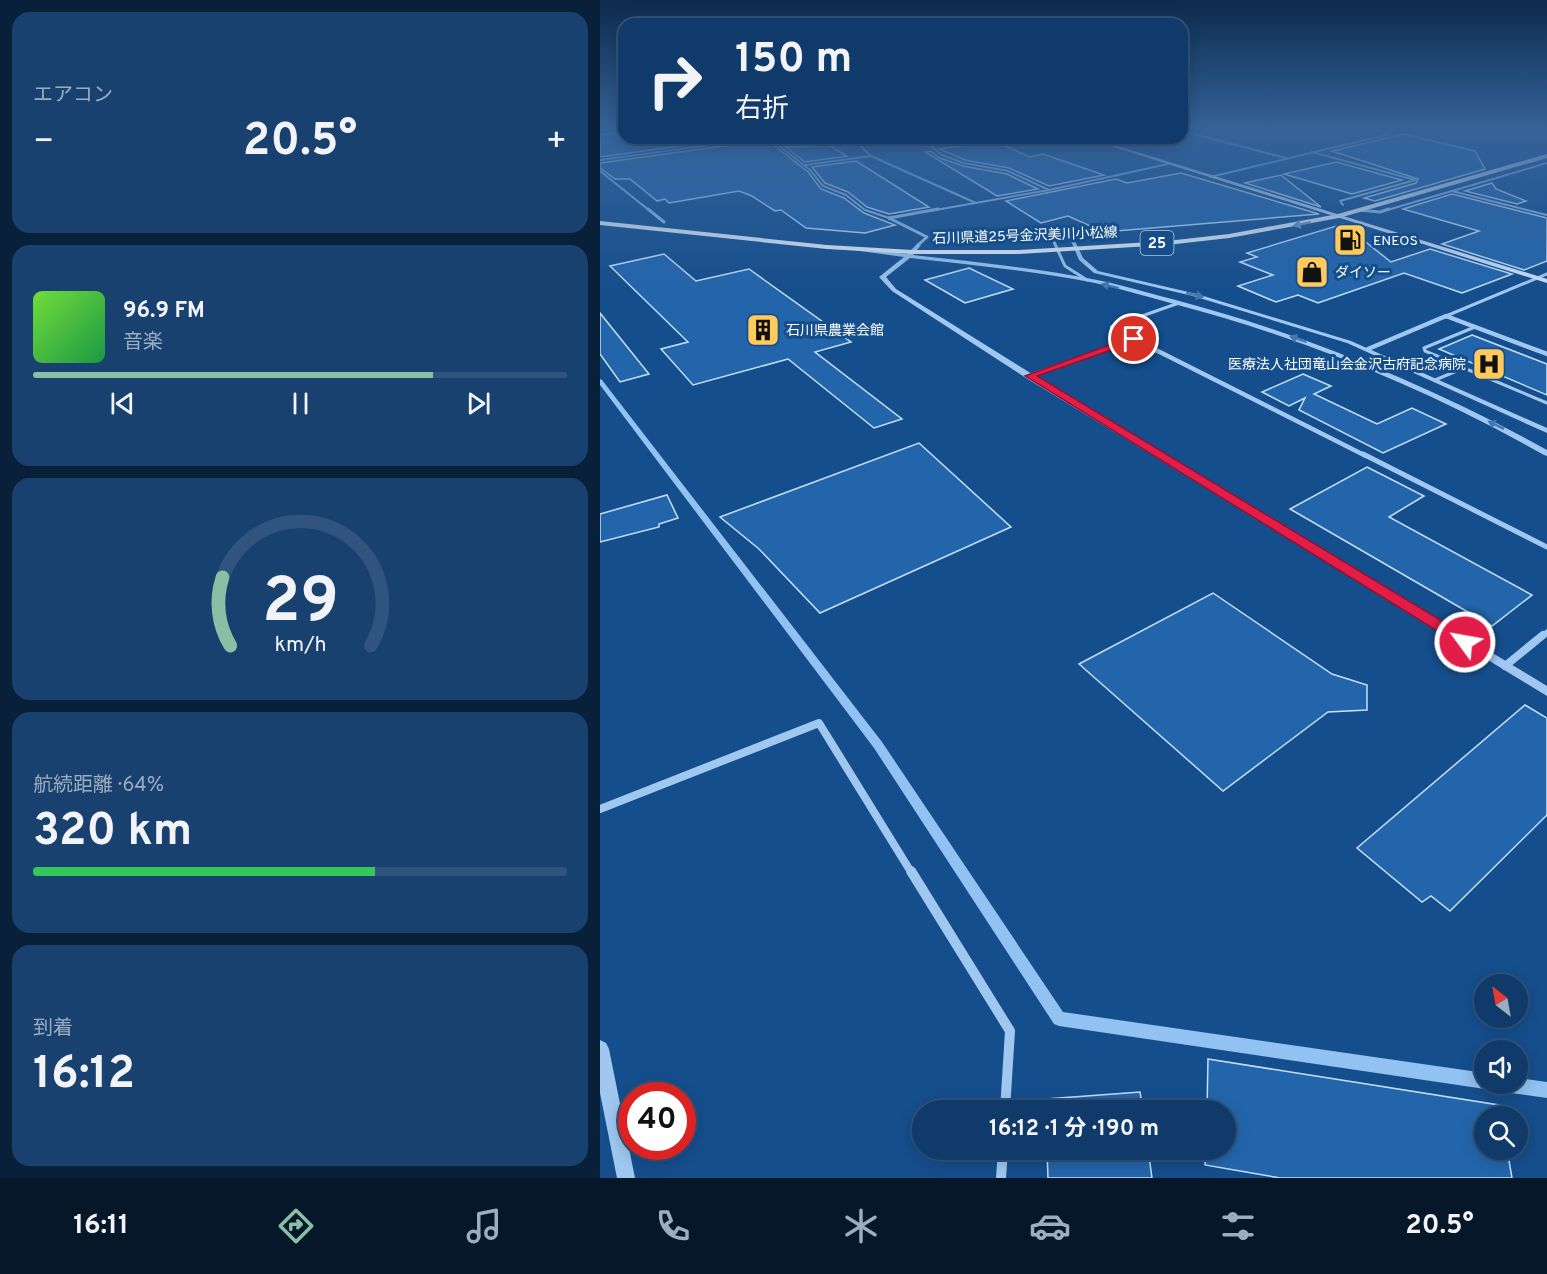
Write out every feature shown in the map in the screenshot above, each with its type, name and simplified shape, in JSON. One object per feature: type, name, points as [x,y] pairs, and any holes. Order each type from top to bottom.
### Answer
[{"type":"main road","points":[[1230,183],[1547,281]]},
{"type":"main road","name":"石川県道25号金沢美川小松線","points":[[1075,245],[1246,225],[1322,211],[1427,183]]},
{"type":"main road","name":"石川県道25号金沢美川小松線","points":[[600,223],[827,247],[913,251],[1055,246],[1229,236],[1339,216],[1452,183]]},
{"type":"main road","name":"石川県道25号金沢美川小松線","points":[[600,215],[913,251]]},
{"type":"street","points":[[615,183],[664,222]]},
{"type":"street","points":[[889,218],[1081,183]]},
{"type":"street","points":[[1343,206],[1340,201],[1404,183]]},
{"type":"street","points":[[1358,210],[1380,212],[1479,183]]},
{"type":"street","points":[[889,218],[927,237],[882,277],[894,290],[1029,376],[1547,692]]},
{"type":"street","points":[[1075,245],[1080,259],[1096,272],[1261,314],[1368,350],[1547,431]]},
{"type":"street","points":[[1055,246],[1062,265],[1070,272],[1087,280]]},
{"type":"street","points":[[913,251],[1087,280],[1257,325],[1336,353],[1432,394],[1547,453]]},
{"type":"street","points":[[1368,350],[1547,274]]},
{"type":"street","points":[[1179,303],[1112,327],[1547,547]]},
{"type":"street","points":[[1446,316],[1547,354]]},
{"type":"street","points":[[1029,376],[1134,339]]},
{"type":"street","points":[[1505,666],[1547,632]]},
{"type":"street","points":[[600,809],[819,723],[1010,1032],[1006,1100]]},
{"type":"street","points":[[600,1049],[626,1178]]},
{"type":"street","points":[[1001,1178],[1002,1160]]},
{"type":"lane","points":[[821,183],[846,195],[866,210],[889,218]]},
{"type":"lane","points":[[931,183],[976,203]]},
{"type":"lane","points":[[1034,183],[1049,190]]},
{"type":"lane","points":[[1452,191],[1547,215]]},
{"type":"lane","points":[[1475,327],[1424,348],[1425,351],[1547,403]]},
{"type":"lane","points":[[1435,380],[1464,368]]},
{"type":"building","points":[[635,183],[816,183],[821,189],[844,198],[864,213],[895,225],[865,233],[806,228],[781,210],[775,211],[752,196],[739,191],[669,203],[665,199],[657,201]]},
{"type":"building","points":[[825,183],[891,183],[929,207],[889,214],[867,207],[848,192]]},
{"type":"building","points":[[976,183],[1026,183],[1038,189],[997,196]]},
{"type":"building","points":[[1042,183],[1064,183],[1049,186]]},
{"type":"building","points":[[1096,183],[1215,183],[1319,214],[1104,232],[1068,216],[1041,223],[1006,201]]},
{"type":"building","points":[[1245,183],[1291,183],[1321,207]]},
{"type":"building","points":[[1315,183],[1391,183],[1352,194]]},
{"type":"building","points":[[1416,183],[1437,183],[1375,201],[1364,198]]},
{"type":"building","points":[[1492,183],[1496,189],[1526,201],[1517,204],[1465,191]]},
{"type":"building","points":[[1452,194],[1547,218],[1547,261],[1524,270],[1442,244],[1479,231],[1403,209]]},
{"type":"building","points":[[1343,224],[1391,262],[1430,249],[1512,274],[1462,293],[1404,273],[1318,303],[1298,295],[1276,302],[1238,286],[1273,275],[1240,262],[1257,257],[1247,253]]},
{"type":"building","name":"石川県農業会館","points":[[664,254],[696,281],[749,269],[851,342],[815,352],[902,419],[874,428],[788,359],[693,385],[661,349],[688,342],[610,266]]},
{"type":"building","points":[[969,268],[1013,289],[965,303],[925,280]]},
{"type":"building","points":[[600,313],[649,374],[620,382],[600,354]]},
{"type":"building","points":[[1472,335],[1547,364],[1547,395],[1439,349]]},
{"type":"building","points":[[1303,374],[1331,386],[1314,394],[1377,424],[1412,408],[1446,424],[1383,453],[1299,410],[1305,398],[1289,406],[1262,392]]},
{"type":"building","points":[[919,443],[1011,527],[820,613],[759,549],[720,517]]},
{"type":"building","points":[[1367,467],[1424,496],[1389,517],[1532,595],[1492,626],[1290,509]]},
{"type":"building","points":[[667,495],[678,518],[659,524],[659,527],[600,542],[600,514]]},
{"type":"building","points":[[1213,593],[1332,674],[1367,685],[1367,710],[1328,712],[1223,791],[1079,664]]},
{"type":"building","points":[[1525,705],[1547,718],[1547,815],[1450,911],[1431,896],[1422,902],[1357,848]]},
{"type":"building","points":[[1208,1059],[1499,1105],[1474,1106],[1474,1160],[1509,1160],[1512,1178],[1280,1178],[1205,1165],[1205,1160],[1236,1160],[1236,1100],[1207,1100]]},
{"type":"building","points":[[1140,1092],[1141,1100],[1046,1100]]},
{"type":"building","points":[[1047,1160],[1150,1160],[1152,1178],[1048,1178]]},
{"type":"waterway","points":[[600,381],[878,745],[1059,1019],[1474,1079]]},
{"type":"waterway","points":[[1528,1087],[1547,1090]]},
{"type":"place","name":"ENEOS","points":[[1350,240]]},
{"type":"place","name":"ダイソー","points":[[1312,272]]},
{"type":"place","name":"石川県農業会館","points":[[763,330]]},
{"type":"place","name":"医療法人社団竜山会金沢古府記念病院","points":[[1489,364]]},
{"type":"route","points":[[1134,339],[1029,376],[1465,642]]}]
